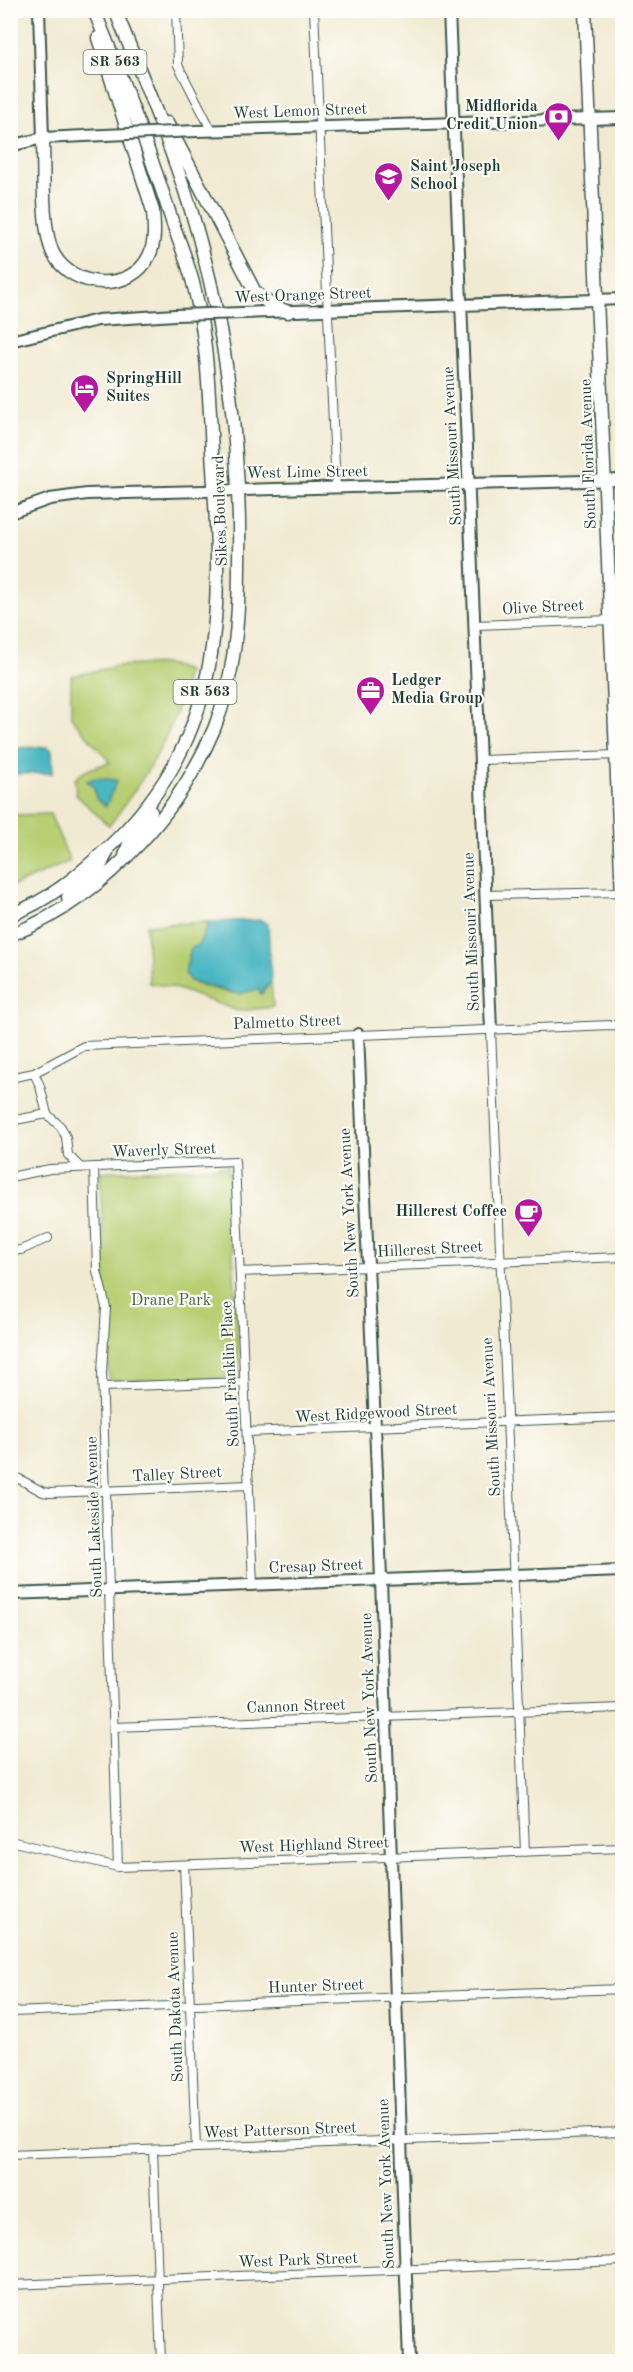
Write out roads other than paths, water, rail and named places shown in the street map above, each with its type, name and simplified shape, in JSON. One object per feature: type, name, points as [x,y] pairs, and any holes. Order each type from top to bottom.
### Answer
[{"type":"main road","points":[[43,138],[47,231],[54,255],[69,273],[90,282],[116,280],[133,272],[149,257],[155,235],[153,211],[102,54],[93,10]]},
{"type":"main road","name":"Sikes Boulevard","points":[[10,915],[25,910],[66,885],[108,848],[150,802],[176,764],[204,692],[214,643],[218,593],[215,490],[205,348],[195,290],[136,113],[93,10]]},
{"type":"main road","name":"Sikes Boulevard","points":[[10,935],[75,899],[124,861],[161,820],[188,780],[214,727],[238,632],[240,490],[224,350],[191,210],[115,10]]},
{"type":"main road","name":"South Florida Avenue","points":[[585,10],[600,300],[612,620],[620,735],[617,755],[622,897]]},
{"type":"main road","points":[[140,74],[255,292],[271,305],[288,312]]},
{"type":"main road","points":[[124,861],[131,837],[176,773],[176,764]]},
{"type":"main road","points":[[55,911],[99,869],[108,848]]},
{"type":"street","points":[[39,10],[43,138]]},
{"type":"street","points":[[176,10],[177,65],[212,131]]},
{"type":"street","points":[[314,10],[336,488]]},
{"type":"street","name":"South Missouri Avenue","points":[[449,10],[525,1852]]},
{"type":"street","name":"West Lemon Street","points":[[10,146],[43,138],[105,135],[622,118]]},
{"type":"street","name":"West Orange Street","points":[[10,341],[98,320],[174,315],[622,299]]},
{"type":"street","name":"West Lime Street","points":[[10,513],[50,499],[87,494],[622,480]]},
{"type":"street","name":"Olive Street","points":[[476,625],[612,620]]},
{"type":"street","points":[[481,760],[617,755]]},
{"type":"street","points":[[486,895],[622,892]]},
{"type":"street","name":"Palmetto Street","points":[[34,1073],[84,1046],[611,1024],[622,1026]]},
{"type":"street","name":"South New York Avenue","points":[[358,1034],[409,2361]]},
{"type":"street","points":[[10,1078],[34,1073],[47,1114],[61,1127],[66,1137],[69,1155],[80,1167]]},
{"type":"street","points":[[10,1121],[47,1114]]},
{"type":"street","name":"Waverly Street","points":[[10,1177],[50,1169],[235,1161]]},
{"type":"street","name":"South Franklin Place","points":[[235,1161],[253,1585]]},
{"type":"street","name":"South Lakeside Avenue","points":[[94,1167],[97,1271],[106,1307],[102,1372],[118,1867]]},
{"type":"street","points":[[10,1251],[21,1250],[48,1238]]},
{"type":"street","name":"Hillcrest Street","points":[[240,1272],[622,1257]]},
{"type":"street","points":[[104,1387],[244,1382]]},
{"type":"street","name":"West Ridgewood Street","points":[[247,1432],[622,1417]]},
{"type":"street","name":"Talley Street","points":[[10,1474],[43,1492],[249,1485]]},
{"type":"street","name":"Cresap Street","points":[[10,1594],[622,1571]]},
{"type":"street","name":"Cannon Street","points":[[114,1727],[622,1708]]},
{"type":"street","name":"West Highland Street","points":[[10,1841],[118,1867],[622,1848]]},
{"type":"street","name":"South Dakota Avenue","points":[[184,1865],[196,2148]]},
{"type":"street","name":"Hunter Street","points":[[10,2012],[622,1989]]},
{"type":"street","name":"West Patterson Street","points":[[10,2155],[622,2132]]},
{"type":"street","points":[[153,2150],[161,2361]]},
{"type":"street","name":"West Park Street","points":[[10,2285],[622,2261]]},
{"type":"water","points":[[48,747],[52,750],[53,773],[11,774],[11,748]]},
{"type":"water","points":[[95,778],[117,780],[106,806],[96,799],[94,787],[87,781]]},
{"type":"water","points":[[260,920],[268,924],[271,982],[261,994],[258,989],[238,994],[190,981],[185,973],[191,948],[198,946],[209,922]]},
{"type":"place","name":"Midflorida Credit Union","points":[[559,142]]},
{"type":"place","name":"Saint Joseph School","points":[[389,202]]},
{"type":"place","name":"SpringHill Suites","points":[[85,414]]},
{"type":"place","name":"Ledger Media Group","points":[[370,716]]},
{"type":"place","name":"Hillcrest Coffee","points":[[528,1238]]},
{"type":"park label","name":"Drane Park","points":[[171,1301]]}]
